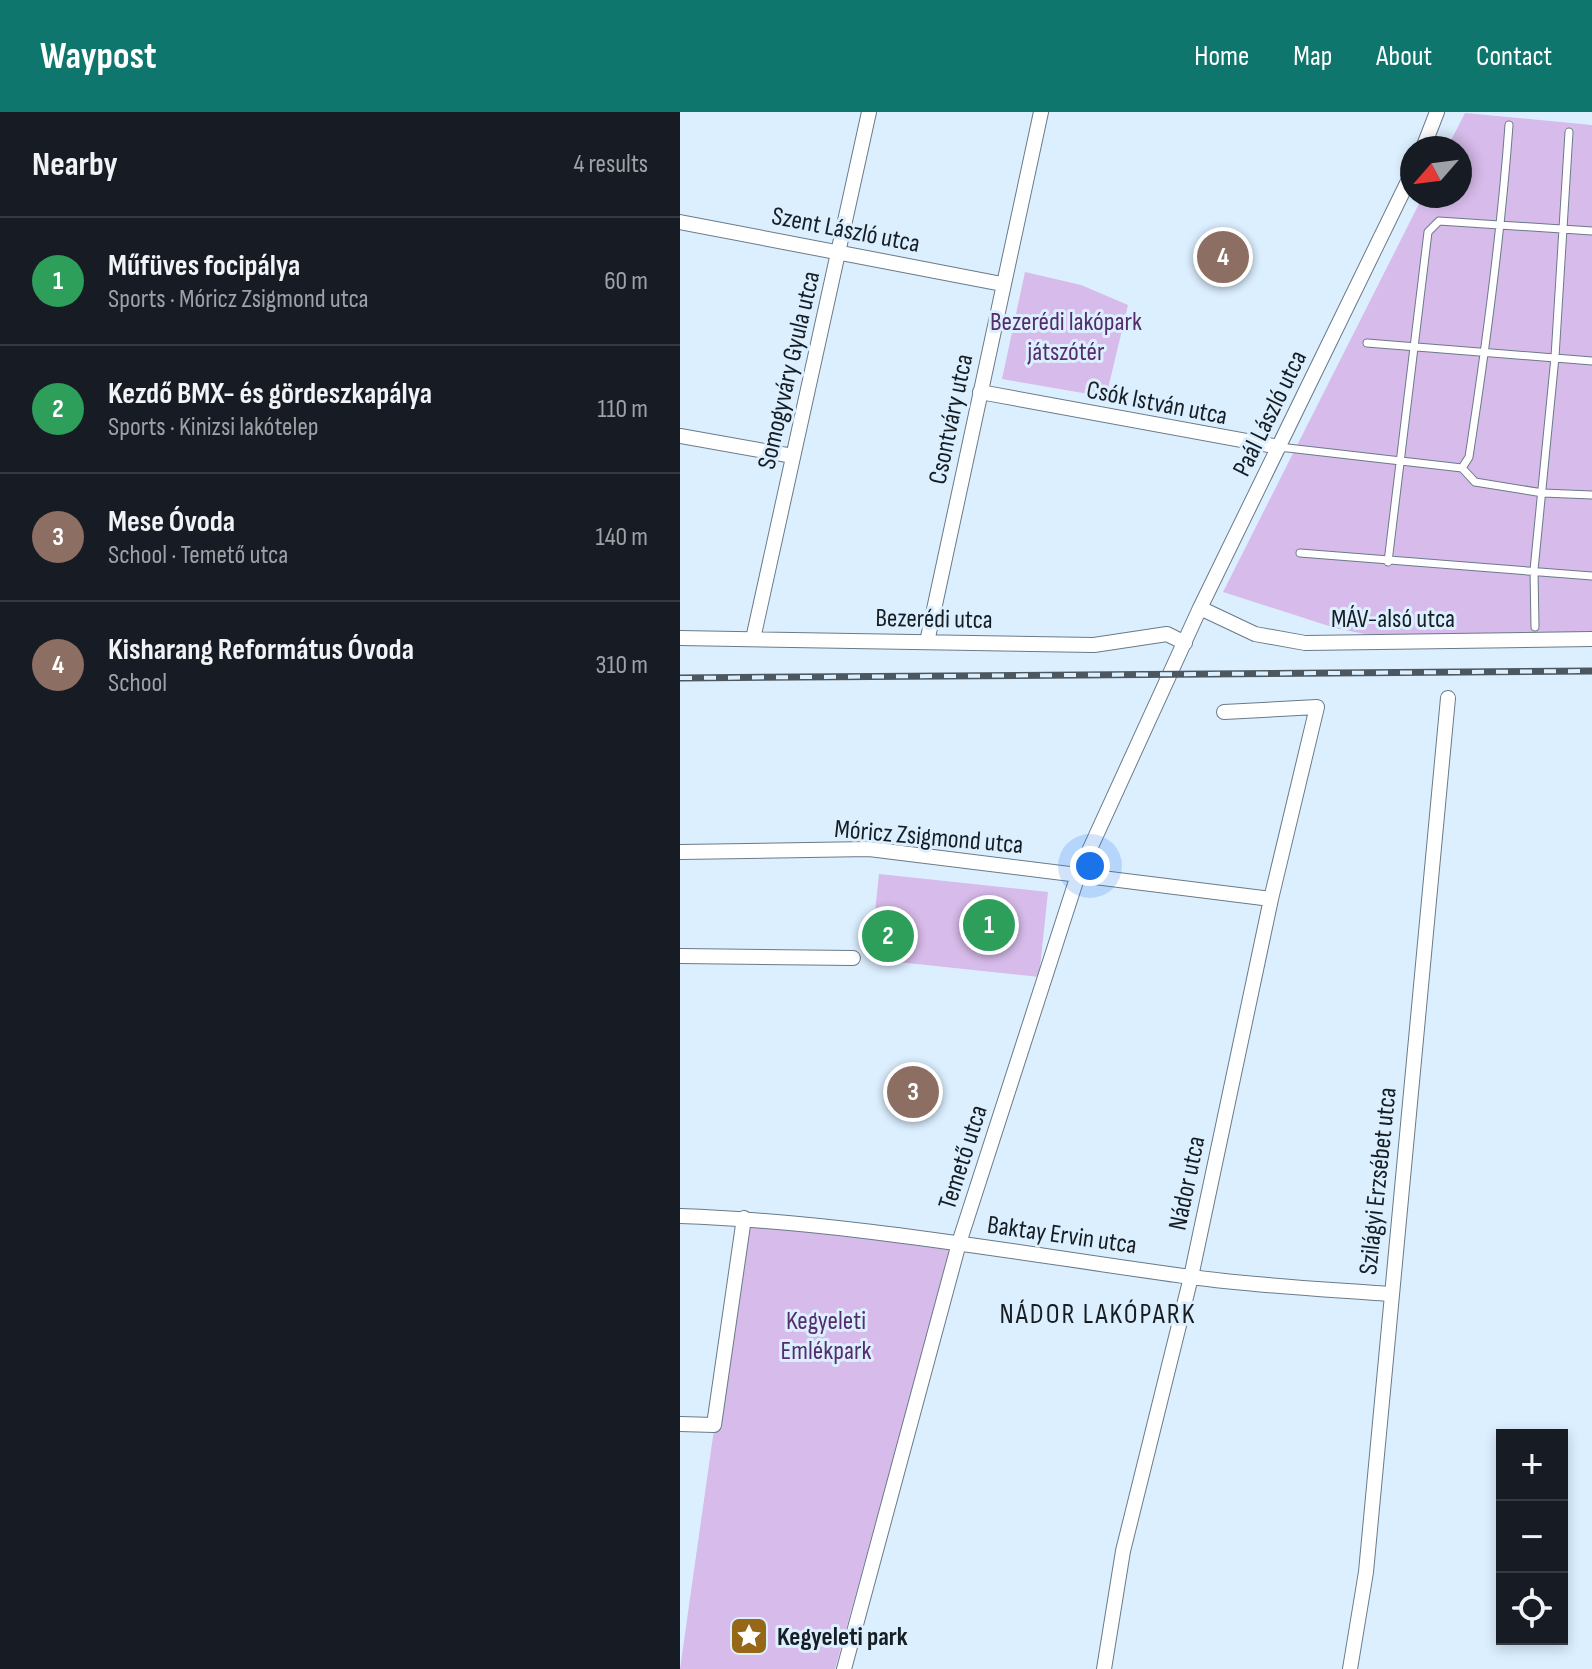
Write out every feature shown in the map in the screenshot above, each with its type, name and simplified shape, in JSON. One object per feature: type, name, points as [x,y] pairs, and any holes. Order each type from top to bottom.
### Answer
[{"type":"street","name":"Somogyváry Gyula utca","points":[[753,639],[869,112]]},
{"type":"street","name":"Csontváry utca","points":[[927,642],[1041,112]]},
{"type":"street","points":[[1428,136],[1437,112]]},
{"type":"street","name":"Paál László utca","points":[[1171,675],[1200,608],[1400,198]]},
{"type":"street","name":"Szent László utca","points":[[680,222],[1002,284]]},
{"type":"street","name":"Csók István utca","points":[[980,392],[1279,447]]},
{"type":"street","points":[[680,436],[793,456]]},
{"type":"street","name":"MÁV-alsó utca","points":[[1200,608],[1255,634],[1305,643],[1592,639]]},
{"type":"street","name":"Bezerédi utca","points":[[680,638],[1094,645],[1167,634],[1185,643]]},
{"type":"street","name":"Temető utca","points":[[844,1669],[959,1243],[1078,875],[1171,675]]},
{"type":"street","name":"Szilágyi Erzsébet utca","points":[[1350,1669],[1366,1572],[1448,698]]},
{"type":"street","name":"Nádor utca","points":[[1104,1669],[1123,1551],[1191,1277],[1271,899],[1317,707],[1224,712]]},
{"type":"street","name":"Móricz Zsigmond utca","points":[[680,852],[869,849],[1271,899]]},
{"type":"street","points":[[680,956],[853,958]]},
{"type":"street","name":"Baktay Ervin utca","points":[[680,1216],[744,1218],[959,1243],[1191,1277],[1390,1294]]},
{"type":"street","points":[[680,1424],[714,1425],[744,1218]]},
{"type":"lane","points":[[1462,468],[1469,457],[1485,353],[1502,226],[1509,125]]},
{"type":"lane","points":[[1535,627],[1534,570],[1555,357],[1569,132]]},
{"type":"lane","points":[[1388,562],[1428,232],[1439,221],[1592,231]]},
{"type":"lane","points":[[1367,343],[1592,361]]},
{"type":"lane","points":[[1279,447],[1462,468],[1475,482],[1543,493],[1592,495]]},
{"type":"lane","points":[[1300,553],[1592,576]]},
{"type":"green space","points":[[1465,113],[1592,125],[1592,638],[1424,646],[1335,628],[1223,592],[1417,208],[1472,208],[1472,136],[1453,136]]},
{"type":"green space","name":"Bezerédi lakópark játszótér","points":[[1025,272],[1081,285],[1128,305],[1106,397],[1002,379]]},
{"type":"green space","points":[[879,874],[1048,892],[1039,977],[870,959]]},
{"type":"green space","name":"Kegyeleti Emlékpark","points":[[744,1218],[959,1243],[923,1351],[835,1669],[680,1669]]},
{"type":"railway","points":[[680,678],[1592,671]]},
{"type":"place","name":"Kisharang Református Óvoda","points":[[1223,257]]},
{"type":"place","name":"Műfüves focipálya","points":[[989,925]]},
{"type":"place","name":"Kezdő BMX- és gördeszkapálya","points":[[888,936]]},
{"type":"place","name":"Mese Óvoda","points":[[913,1092]]},
{"type":"place","name":"Kegyeleti park","points":[[749,1636]]},
{"type":"district","name":"NÁDOR LAKÓPARK","points":[[1098,1313]]}]
